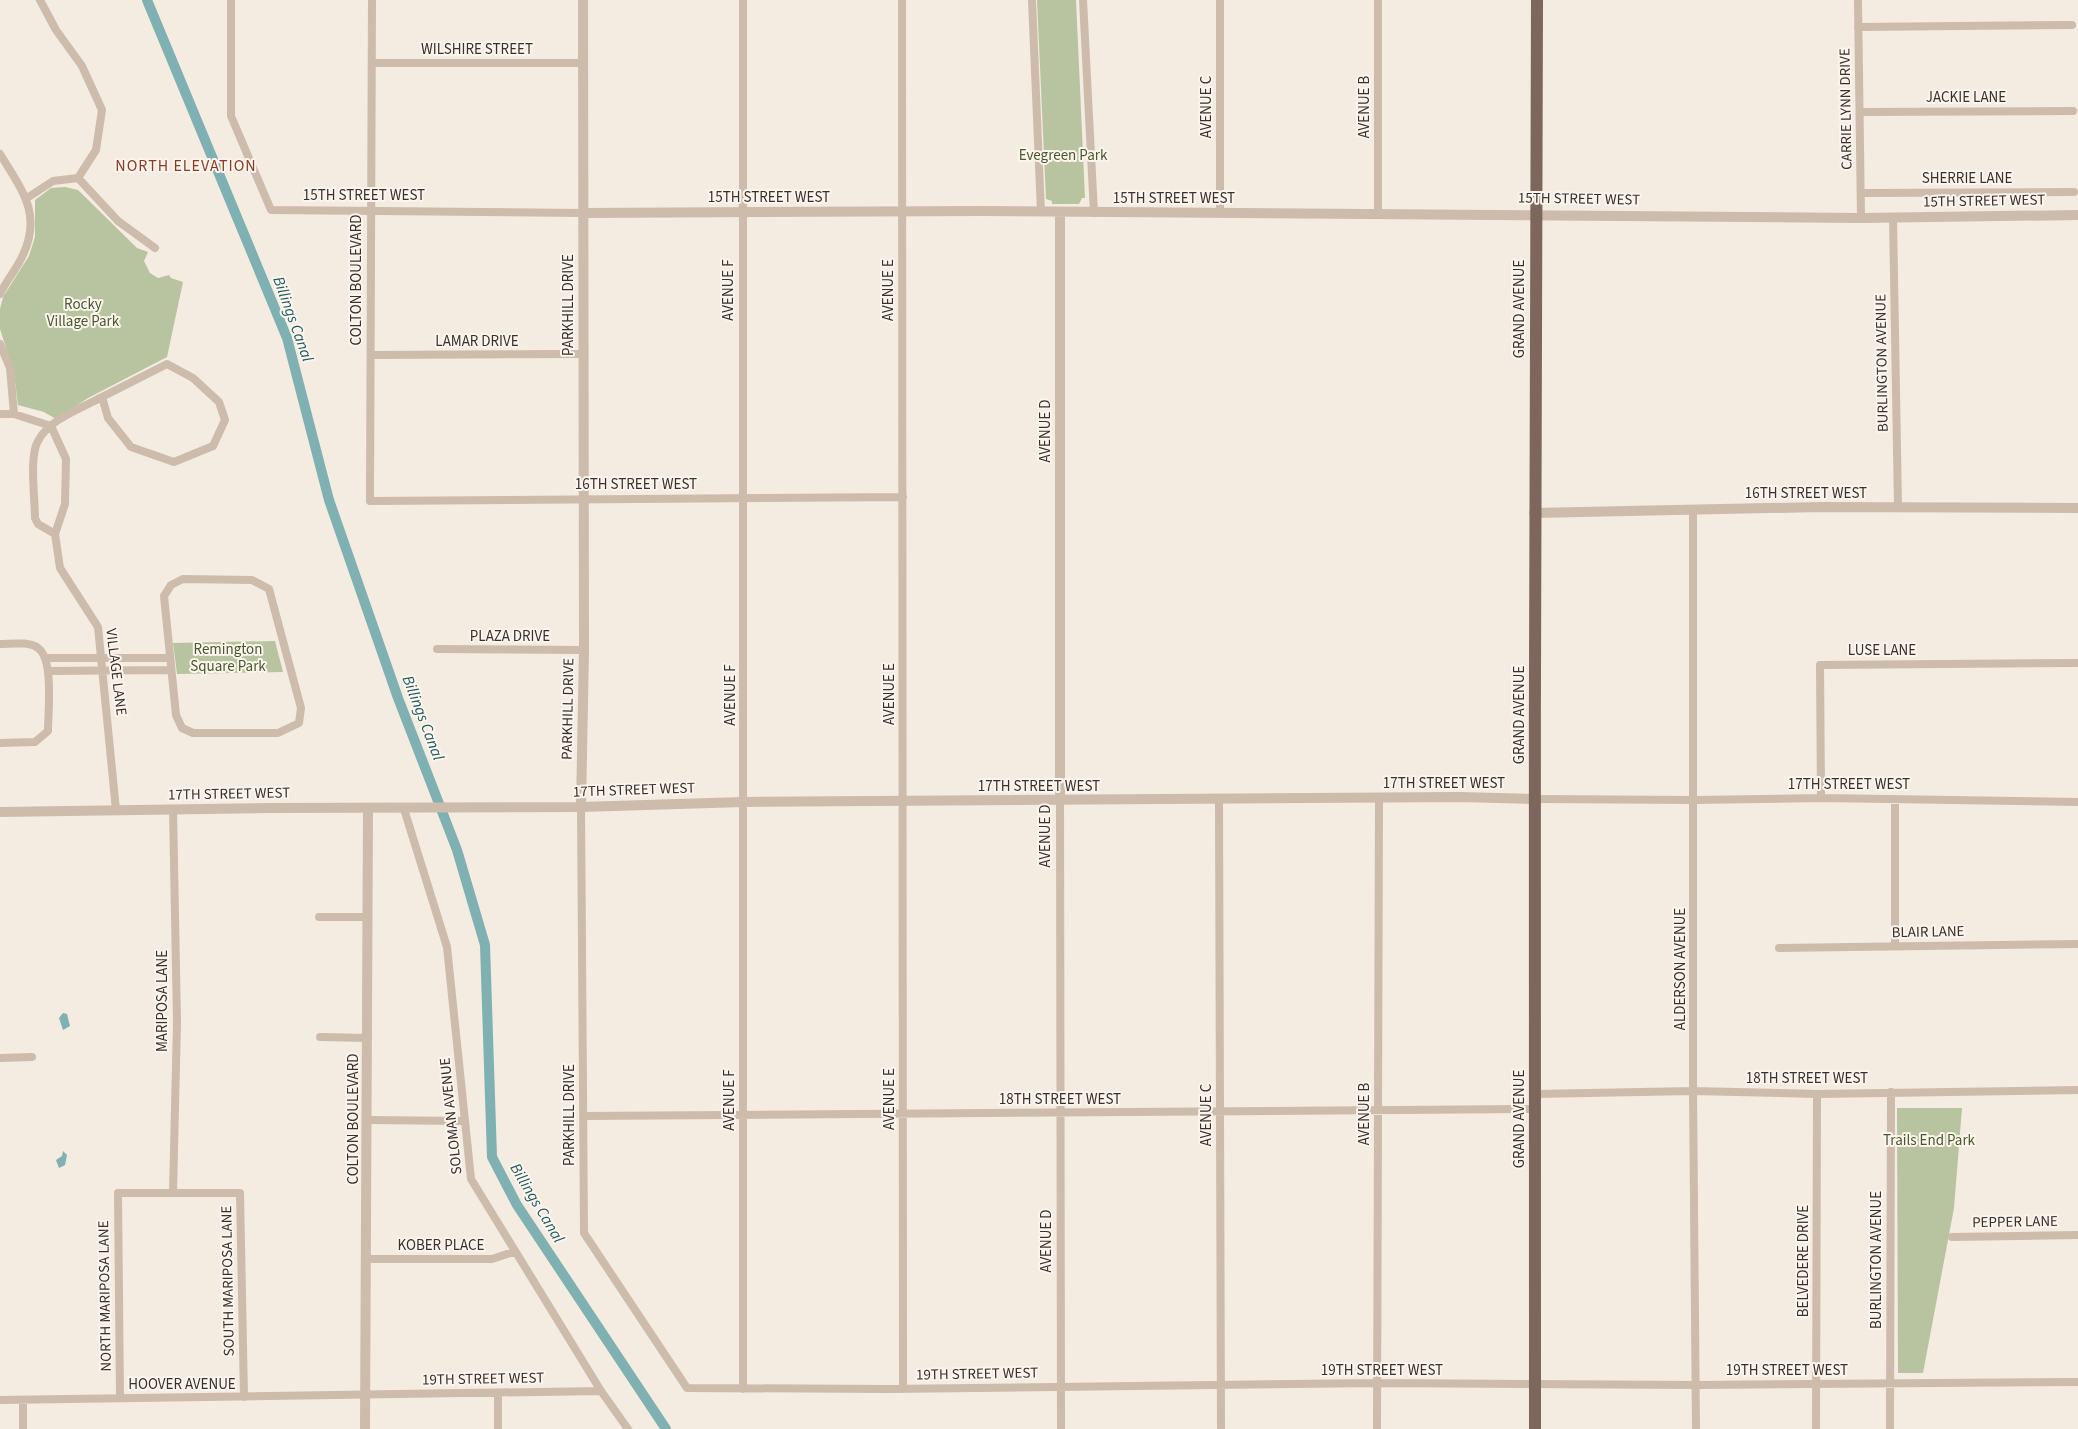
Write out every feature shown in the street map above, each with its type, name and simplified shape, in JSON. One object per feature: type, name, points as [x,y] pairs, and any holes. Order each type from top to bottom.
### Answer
[{"type":"main road","name":"GRAND AVENUE","points":[[1535,1429],[1536,799],[1534,513],[1537,0]]},
{"type":"street","points":[[40,0],[56,30],[82,66],[102,110],[96,150],[78,178]]},
{"type":"street","name":"15TH STREET WEST","points":[[231,0],[231,116],[271,210],[371,209],[583,213],[902,211],[1535,214],[1861,218],[2078,215]]},
{"type":"street","name":"COLTON BOULEVARD","points":[[370,501],[372,0]]},
{"type":"street","name":"PARKHILL DRIVE","points":[[583,0],[584,650],[581,807],[584,1233],[686,1388]]},
{"type":"street","name":"AVENUE F","points":[[743,0],[743,1390]]},
{"type":"street","name":"AVENUE E","points":[[902,0],[903,1389]]},
{"type":"street","points":[[1032,0],[1042,212]]},
{"type":"street","points":[[1083,0],[1094,213]]},
{"type":"street","name":"AVENUE C","points":[[1220,0],[1220,213]]},
{"type":"street","name":"AVENUE B","points":[[1378,0],[1378,214]]},
{"type":"street","name":"CARRIE LYNN DRIVE","points":[[1858,0],[1861,218]]},
{"type":"street","points":[[1858,27],[2072,25]]},
{"type":"street","name":"WILSHIRE STREET","points":[[372,63],[583,63]]},
{"type":"street","name":"JACKIE LANE","points":[[1860,112],[2073,110]]},
{"type":"street","points":[[0,154],[27,198],[31,216],[30,238],[22,258],[0,294]]},
{"type":"street","points":[[27,198],[53,181],[78,178]]},
{"type":"street","points":[[78,178],[118,221],[155,248]]},
{"type":"street","name":"SHERRIE LANE","points":[[1861,192],[2074,192]]},
{"type":"street","name":"AVENUE D","points":[[1060,213],[1061,1429]]},
{"type":"street","name":"BURLINGTON AVENUE","points":[[1893,217],[1898,508]]},
{"type":"street","points":[[0,344],[10,368],[14,414]]},
{"type":"street","name":"LAMAR DRIVE","points":[[371,355],[583,354]]},
{"type":"street","points":[[56,534],[38,524],[35,518],[34,458],[37,441],[51,426],[102,397],[167,364],[193,378],[219,402],[225,420],[213,446],[174,462],[131,447],[108,418],[102,397]]},
{"type":"street","points":[[0,414],[14,414],[51,426]]},
{"type":"street","name":"VILLAGE LANE","points":[[51,426],[66,459],[65,504],[56,534],[60,568],[98,627],[104,671],[116,810]]},
{"type":"street","name":"16TH STREET WEST","points":[[370,501],[903,497]]},
{"type":"street","name":"16TH STREET WEST","points":[[1534,513],[1693,509],[2078,508]]},
{"type":"street","name":"ALDERSON AVENUE","points":[[1693,509],[1695,800],[1693,1091],[1696,1429]]},
{"type":"street","points":[[183,579],[252,580],[262,584],[269,589],[294,675],[301,708],[299,723],[278,733],[193,733],[182,728],[176,715],[169,658],[164,596],[171,585],[183,579]]},
{"type":"street","points":[[0,644],[28,644],[38,648],[47,658],[48,671],[48,731],[35,742],[0,743]]},
{"type":"street","name":"PLAZA DRIVE","points":[[437,649],[584,650]]},
{"type":"street","points":[[47,658],[169,658]]},
{"type":"street","name":"LUSE LANE","points":[[1821,798],[1820,665],[2078,663]]},
{"type":"street","points":[[48,671],[171,670]]},
{"type":"street","name":"AVENUE B","points":[[1377,1429],[1379,798]]},
{"type":"street","name":"17TH STREET WEST","points":[[0,812],[581,807],[743,802],[1379,798],[1695,800],[1821,798],[2078,802]]},
{"type":"street","points":[[1895,799],[1896,946]]},
{"type":"street","name":"AVENUE C","points":[[1219,800],[1221,1429]]},
{"type":"street","name":"COLTON BOULEVARD","points":[[365,1429],[368,809]]},
{"type":"street","name":"SOLOMAN AVENUE","points":[[404,809],[447,946],[470,1179],[513,1252],[601,1391]]},
{"type":"street","name":"MARIPOSA LANE","points":[[173,810],[177,1022],[173,1192]]},
{"type":"street","points":[[319,917],[368,917]]},
{"type":"street","name":"BLAIR LANE","points":[[1779,948],[2078,944]]},
{"type":"street","points":[[320,1037],[368,1038]]},
{"type":"street","points":[[0,1058],[32,1057]]},
{"type":"street","name":"18TH STREET WEST","points":[[1535,1094],[1693,1091],[1817,1094],[2078,1090]]},
{"type":"street","name":"BURLINGTON AVENUE","points":[[1890,1429],[1891,1092]]},
{"type":"street","name":"BELVEDERE DRIVE","points":[[1816,1429],[1817,1094]]},
{"type":"street","name":"18TH STREET WEST","points":[[584,1116],[1535,1109]]},
{"type":"street","points":[[367,1120],[465,1121]]},
{"type":"street","name":"NORTH MARIPOSA LANE","points":[[120,1398],[118,1194],[173,1192]]},
{"type":"street","name":"SOUTH MARIPOSA LANE","points":[[173,1192],[240,1194],[244,1398]]},
{"type":"street","name":"PEPPER LANE","points":[[1952,1237],[2078,1235]]},
{"type":"street","name":"KOBER PLACE","points":[[367,1259],[492,1259],[513,1252]]},
{"type":"street","name":"19TH STREET WEST","points":[[686,1388],[743,1390],[1378,1383],[1697,1385],[2078,1382]]},
{"type":"street","points":[[601,1391],[628,1429]]},
{"type":"street","name":"19TH STREET WEST","points":[[365,1395],[601,1391]]},
{"type":"street","points":[[498,1393],[498,1429]]},
{"type":"street","name":"HOOVER AVENUE","points":[[0,1400],[365,1395]]},
{"type":"street","points":[[23,1400],[23,1429]]},
{"type":"green space","name":"Evegreen Park","points":[[1037,0],[1076,0],[1085,198],[1082,198],[1079,204],[1052,204],[1052,201],[1046,199]]},
{"type":"green space","name":"Rocky Village Park","points":[[65,187],[78,190],[137,248],[148,252],[144,261],[150,273],[158,278],[169,275],[171,278],[183,282],[167,357],[88,398],[56,419],[44,412],[18,405],[14,373],[0,329],[0,309],[3,297],[29,256],[35,237],[35,200],[51,188]]},
{"type":"green space","name":"Remington Square Park","points":[[275,641],[283,672],[177,674],[173,643]]},
{"type":"green space","name":"Trails End Park","points":[[1897,1108],[1962,1108],[1954,1208],[1923,1373],[1898,1373]]},
{"type":"water","points":[[63,1013],[67,1014],[70,1026],[63,1030],[59,1018]]},
{"type":"water","points":[[63,1151],[67,1155],[65,1165],[59,1168],[56,1160],[62,1156]]},
{"type":"waterway","name":"Billings Canal","points":[[147,0],[287,338],[329,500],[398,698],[457,850],[485,945],[492,1157],[517,1205],[666,1429]]},
{"type":"district","name":"NORTH ELEVATION","points":[[186,166]]}]
